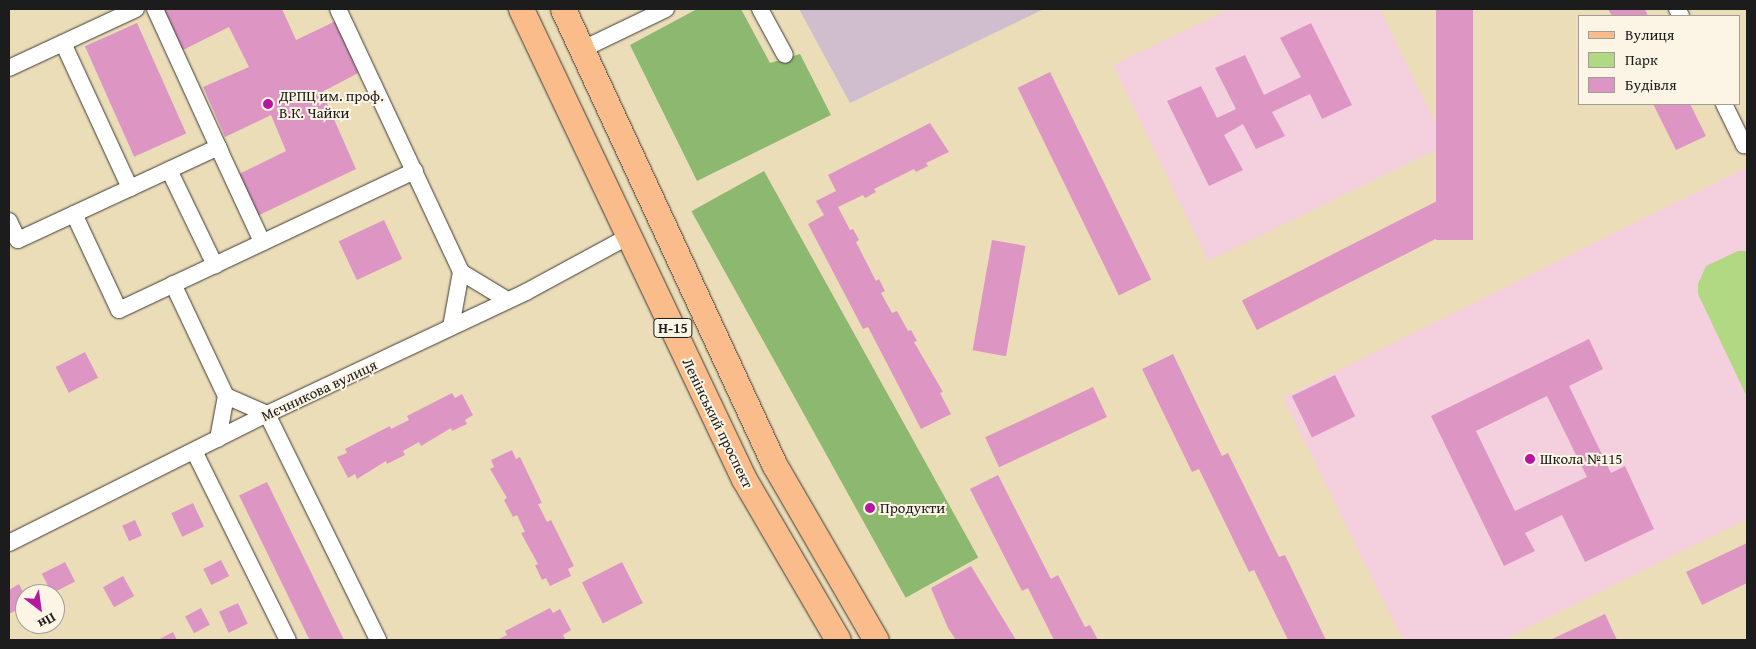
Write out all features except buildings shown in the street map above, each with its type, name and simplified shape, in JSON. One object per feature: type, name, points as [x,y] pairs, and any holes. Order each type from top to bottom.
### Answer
[{"type":"main road","name":"Ленінський проспект","points":[[522,9],[744,479],[838,640]]},
{"type":"main road","name":"Н-15","points":[[563,9],[774,464],[876,640]]},
{"type":"street","points":[[9,68],[136,9]]},
{"type":"street","points":[[155,9],[262,242]]},
{"type":"street","points":[[338,9],[461,272],[508,300]]},
{"type":"street","points":[[582,49],[666,9]]},
{"type":"street","points":[[760,9],[785,55]]},
{"type":"street","points":[[63,43],[130,188]]},
{"type":"street","points":[[1724,105],[1744,145],[1747,145]]},
{"type":"street","points":[[9,221],[18,240],[218,147],[221,154]]},
{"type":"street","points":[[169,170],[215,264]]},
{"type":"street","points":[[74,214],[119,310],[414,171]]},
{"type":"street","name":"Мєчникова вулиця","points":[[9,543],[267,414],[508,300],[629,236]]},
{"type":"street","points":[[451,327],[461,272]]},
{"type":"street","points":[[173,284],[226,396],[218,439]]},
{"type":"street","points":[[226,396],[267,414],[378,640]]},
{"type":"street","points":[[194,450],[286,640]]},
{"type":"shaded area","points":[[799,9],[1044,9],[850,103]]},
{"type":"shaded area","points":[[1230,9],[1380,9],[1446,145],[1208,261],[1113,65]]},
{"type":"shaded area","name":"Школа №115","points":[[1747,167],[1747,519],[1503,640],[1403,640],[1283,398]]},
{"type":"green space","points":[[697,9],[741,9],[770,63],[800,54],[831,115],[697,181],[630,45]]},
{"type":"green space","points":[[764,171],[978,558],[906,598],[691,211]]},
{"type":"green space","points":[[1738,251],[1747,251],[1747,397],[1698,294],[1698,284],[1706,266]]},
{"type":"place","name":"ДРПЦ им. проф. В.К. Чайки","points":[[268,104]]},
{"type":"place","name":"Школа №115","points":[[1530,459]]},
{"type":"place","name":"Продукти","points":[[870,508]]}]
